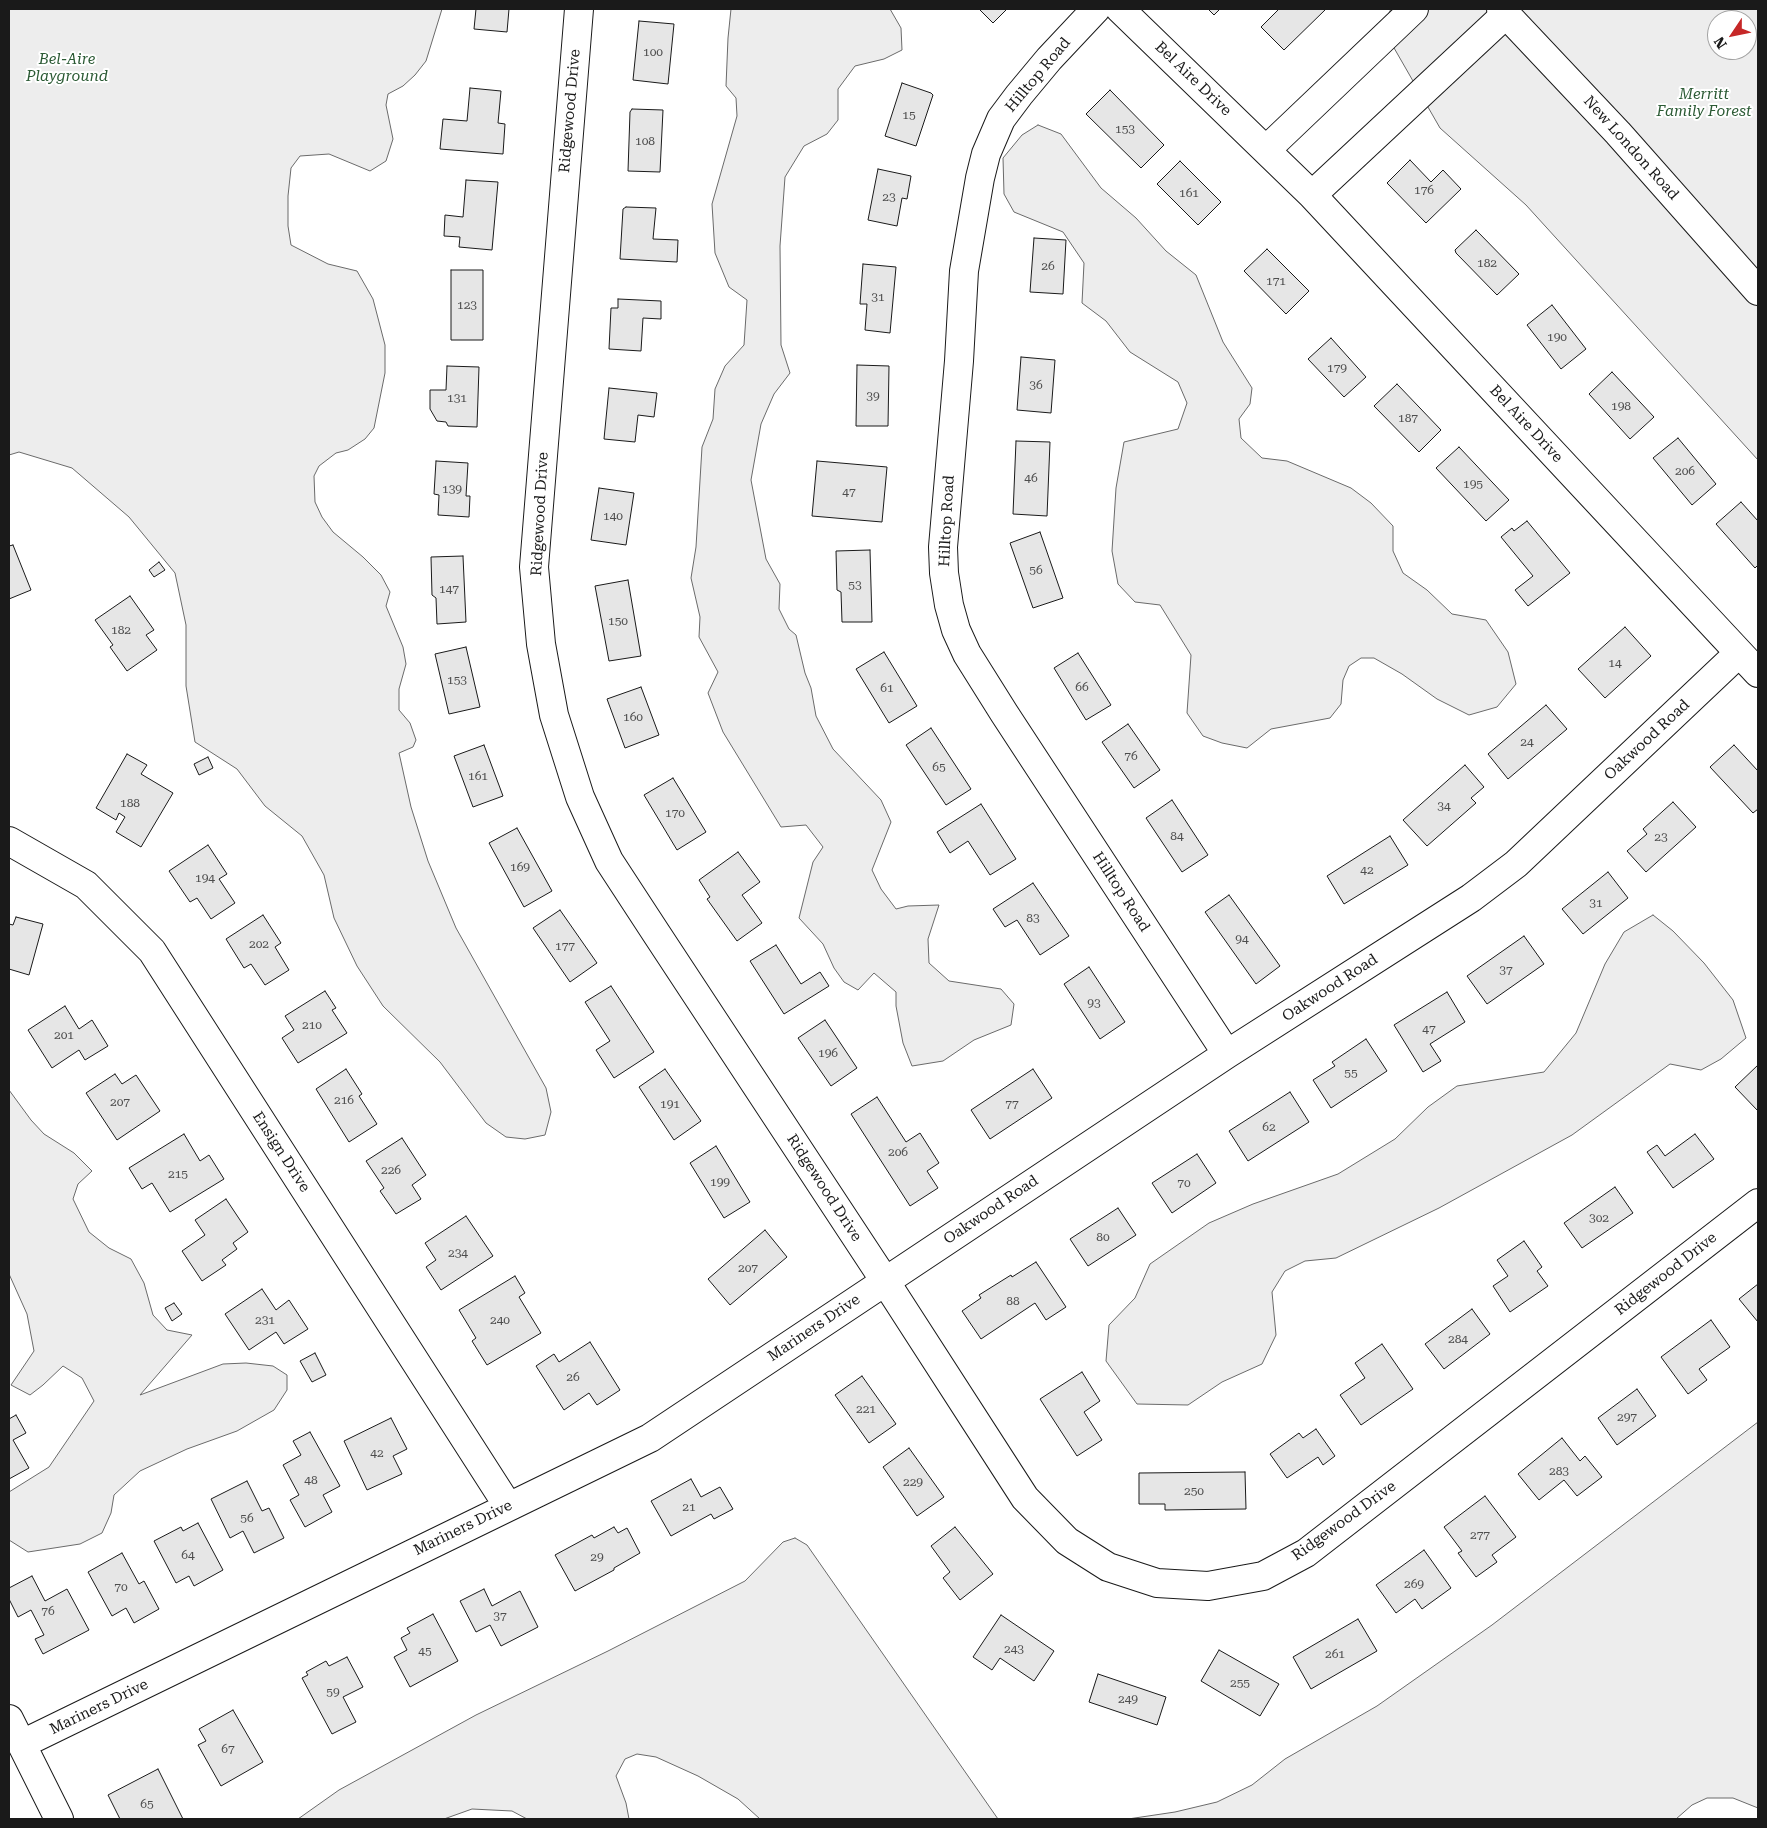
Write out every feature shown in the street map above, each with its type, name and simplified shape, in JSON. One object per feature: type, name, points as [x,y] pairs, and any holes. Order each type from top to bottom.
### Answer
[{"type":"street","name":"Ridgewood Drive","points":[[578,9],[534,567],[541,644],[554,716],[580,797],[609,861],[1025,1498],[1067,1541],[1108,1567],[1157,1583],[1208,1586],[1263,1576],[1306,1553],[1758,1203]]},
{"type":"street","name":"Hilltop Road","points":[[1096,9],[1049,59],[1019,95],[1002,119],[986,154],[964,271],[959,361],[943,547],[944,573],[949,605],[956,630],[967,654],[1227,1054]]},
{"type":"street","name":"Bel Aire Drive","points":[[1120,9],[1312,195],[1739,652]]},
{"type":"street","points":[[1266,150],[1414,9]]},
{"type":"street","points":[[1312,195],[1503,11]]},
{"type":"street","name":"New London Road","points":[[1503,11],[1618,132],[1758,291]]},
{"type":"street","name":"Oakwood Road","points":[[885,1281],[1227,1054],[1471,898],[1516,864],[1739,652]]},
{"type":"street","points":[[1739,652],[1758,673]]},
{"type":"street","name":"Ensign Drive","points":[[9,841],[86,885],[152,951],[508,1506]]},
{"type":"street","name":"Mariners Drive","points":[[22,1744],[650,1438],[885,1281]]},
{"type":"street","points":[[9,1719],[59,1819]]},
{"type":"green space","name":"Bel-Aire Playground","points":[[9,9],[442,9],[426,61],[403,86],[388,94],[386,105],[393,139],[386,161],[370,171],[329,154],[300,156],[291,168],[288,196],[288,226],[291,245],[328,264],[357,271],[373,299],[385,345],[385,373],[374,428],[365,439],[348,450],[336,453],[319,466],[314,476],[315,502],[322,517],[333,532],[381,575],[390,592],[386,606],[403,647],[406,664],[399,689],[399,710],[410,723],[416,740],[413,747],[399,753],[411,807],[428,861],[456,928],[546,1088],[551,1112],[545,1135],[525,1139],[506,1137],[486,1123],[440,1062],[383,1006],[357,966],[334,918],[324,875],[302,836],[265,806],[237,769],[195,742],[186,686],[186,625],[175,573],[129,517],[72,468],[19,452],[9,455]]},
{"type":"green space","points":[[731,9],[890,9],[901,28],[902,50],[884,59],[855,66],[838,89],[838,120],[827,134],[804,146],[785,177],[780,246],[781,345],[790,373],[774,394],[761,424],[751,480],[766,559],[780,584],[779,609],[789,629],[796,635],[805,673],[811,688],[816,716],[833,749],[881,800],[891,822],[872,870],[881,889],[896,909],[908,906],[939,905],[928,939],[929,963],[949,981],[1001,989],[1014,1004],[1011,1025],[974,1040],[943,1061],[912,1066],[903,1043],[896,1006],[896,992],[874,973],[858,990],[844,982],[834,968],[823,944],[799,918],[813,862],[823,847],[806,825],[781,827],[723,732],[708,693],[718,672],[699,637],[700,617],[691,578],[696,547],[702,447],[713,419],[715,389],[725,366],[744,345],[747,300],[729,287],[715,253],[712,204],[737,116],[736,98],[726,86]]},
{"type":"green space","name":"Merritt Family Forest","points":[[1391,9],[1758,9],[1758,460],[1526,205],[1440,128],[1382,27]]},
{"type":"green space","points":[[1038,125],[1061,134],[1101,188],[1136,218],[1166,251],[1196,275],[1223,342],[1252,388],[1250,404],[1239,419],[1241,438],[1262,458],[1287,461],[1351,488],[1371,503],[1393,526],[1393,551],[1403,573],[1427,590],[1452,614],[1486,620],[1508,652],[1516,684],[1497,707],[1469,715],[1437,699],[1402,674],[1374,658],[1361,658],[1349,666],[1343,680],[1341,704],[1330,718],[1271,729],[1247,748],[1222,743],[1203,736],[1187,713],[1191,655],[1160,605],[1135,602],[1118,584],[1112,551],[1116,488],[1124,442],[1178,429],[1187,403],[1178,382],[1130,352],[1106,321],[1082,303],[1084,263],[1063,232],[1014,212],[1004,194],[1003,158],[1022,135]]},
{"type":"green space","points":[[1653,915],[1673,931],[1704,963],[1733,1000],[1746,1038],[1721,1059],[1701,1070],[1670,1064],[1572,1135],[1439,1208],[1336,1258],[1305,1261],[1285,1271],[1272,1292],[1276,1335],[1262,1364],[1222,1382],[1188,1405],[1137,1404],[1106,1361],[1109,1325],[1135,1298],[1150,1264],[1209,1223],[1253,1204],[1338,1174],[1395,1139],[1428,1107],[1457,1086],[1544,1072],[1576,1033],[1605,964],[1624,932]]},
{"type":"green space","points":[[9,1090],[44,1134],[74,1153],[92,1171],[78,1184],[73,1199],[89,1232],[109,1248],[131,1259],[144,1283],[153,1315],[167,1330],[192,1335],[140,1395],[223,1364],[246,1363],[273,1366],[287,1375],[287,1390],[274,1410],[237,1431],[187,1449],[140,1471],[114,1495],[111,1513],[102,1533],[80,1544],[28,1552],[9,1540],[9,1492],[49,1467],[94,1401],[82,1378],[63,1366],[30,1395],[11,1385],[34,1351],[27,1314],[9,1274]]},
{"type":"green space","points":[[1758,1422],[1758,1808],[1733,1798],[1707,1798],[1692,1805],[1676,1819],[1128,1819],[1175,1812],[1217,1802],[1252,1785],[1285,1759],[1377,1706],[1492,1625]]},
{"type":"green space","points":[[795,1538],[807,1545],[998,1819],[760,1819],[738,1799],[698,1776],[656,1757],[637,1754],[625,1759],[616,1776],[626,1803],[629,1819],[527,1819],[512,1811],[472,1809],[444,1819],[298,1819],[339,1790],[476,1715],[608,1651],[745,1581],[783,1542]]},
{"type":"building","points":[[476,9],[509,9],[507,32],[474,29]]},
{"type":"building","points":[[979,9],[1007,9],[993,23]]},
{"type":"building","points":[[1208,9],[1220,9],[1214,15]]},
{"type":"building","points":[[1279,9],[1326,9],[1284,50],[1261,27]]},
{"type":"building","points":[[639,21],[674,24],[668,84],[633,80]]},
{"type":"building","points":[[902,83],[933,95],[916,146],[885,136]]},
{"type":"building","points":[[470,88],[501,91],[498,123],[505,124],[503,154],[440,149],[443,119],[467,121]]},
{"type":"building","points":[[1110,90],[1164,145],[1141,168],[1086,114]]},
{"type":"building","points":[[632,109],[663,110],[660,172],[628,171],[630,112]]},
{"type":"building","points":[[1410,160],[1431,182],[1443,170],[1461,189],[1426,223],[1387,183]]},
{"type":"building","points":[[1180,161],[1221,202],[1198,225],[1157,184]]},
{"type":"building","points":[[878,169],[911,176],[907,199],[902,198],[897,226],[868,220]]},
{"type":"building","points":[[466,180],[498,182],[492,250],[459,247],[460,237],[444,236],[445,215],[463,217]]},
{"type":"building","points":[[626,207],[656,208],[653,239],[678,240],[677,262],[620,259],[623,209]]},
{"type":"building","points":[[1476,230],[1519,274],[1497,295],[1455,250]]},
{"type":"building","points":[[1034,238],[1066,240],[1063,294],[1030,292]]},
{"type":"building","points":[[1267,249],[1309,291],[1286,314],[1244,271]]},
{"type":"building","points":[[863,264],[896,267],[890,333],[865,330],[867,304],[860,304]]},
{"type":"building","points":[[451,270],[483,270],[483,340],[451,340]]},
{"type":"building","points":[[618,299],[661,301],[661,319],[643,318],[641,351],[609,349],[611,308],[618,308]]},
{"type":"building","points":[[1552,305],[1586,349],[1561,369],[1527,325]]},
{"type":"building","points":[[1331,338],[1366,377],[1344,397],[1308,359]]},
{"type":"building","points":[[1021,357],[1055,360],[1051,413],[1017,410]]},
{"type":"building","points":[[857,365],[889,366],[888,426],[856,426]]},
{"type":"building","points":[[447,366],[479,367],[477,427],[448,426],[446,422],[437,421],[430,409],[430,390],[446,390]]},
{"type":"building","points":[[1612,372],[1654,417],[1630,439],[1589,394]]},
{"type":"building","points":[[1397,384],[1441,430],[1419,452],[1374,406]]},
{"type":"building","points":[[609,388],[657,393],[654,417],[638,415],[635,442],[604,439]]},
{"type":"building","points":[[1678,438],[1716,484],[1692,505],[1653,458]]},
{"type":"building","points":[[1016,441],[1050,442],[1047,516],[1013,514]]},
{"type":"building","points":[[1459,447],[1509,500],[1486,521],[1436,468]]},
{"type":"building","points":[[436,461],[468,463],[466,496],[470,496],[469,517],[438,515],[439,495],[434,494]]},
{"type":"building","points":[[817,461],[887,467],[882,522],[812,516]]},
{"type":"building","points":[[599,488],[634,493],[626,545],[591,540]]},
{"type":"building","points":[[1741,502],[1758,521],[1758,565],[1755,568],[1716,524]]},
{"type":"building","points":[[1527,521],[1570,573],[1528,606],[1515,590],[1533,576],[1501,537],[1512,528],[1514,531]]},
{"type":"building","points":[[1040,532],[1063,598],[1033,608],[1010,543]]},
{"type":"building","points":[[13,545],[31,590],[9,599],[9,546]]},
{"type":"building","points":[[870,550],[872,622],[842,622],[841,592],[837,590],[836,551]]},
{"type":"building","points":[[463,556],[466,622],[437,624],[436,598],[432,595],[431,557]]},
{"type":"building","points":[[159,562],[165,570],[154,577],[149,570]]},
{"type":"building","points":[[628,580],[641,656],[609,661],[595,586]]},
{"type":"building","points":[[130,596],[154,630],[146,635],[157,650],[127,671],[110,647],[113,645],[95,620]]},
{"type":"building","points":[[1625,627],[1651,656],[1605,698],[1578,669]]},
{"type":"building","points":[[466,647],[480,707],[449,714],[435,654]]},
{"type":"building","points":[[884,652],[917,706],[889,723],[856,669]]},
{"type":"building","points":[[1078,653],[1111,705],[1086,720],[1054,668]]},
{"type":"building","points":[[641,687],[659,735],[625,748],[607,699]]},
{"type":"building","points":[[1546,705],[1567,729],[1508,779],[1488,754]]},
{"type":"building","points":[[1128,724],[1160,770],[1134,788],[1102,742]]},
{"type":"building","points":[[931,728],[971,789],[946,805],[906,745]]},
{"type":"building","points":[[484,745],[503,796],[473,807],[454,756]]},
{"type":"building","points":[[1734,745],[1758,771],[1758,809],[1753,813],[1710,767]]},
{"type":"building","points":[[127,754],[147,765],[141,774],[173,793],[141,847],[116,832],[125,817],[119,813],[116,820],[96,808]]},
{"type":"building","points":[[208,757],[213,768],[199,775],[194,764]]},
{"type":"building","points":[[1465,765],[1484,787],[1471,798],[1476,803],[1427,846],[1403,820]]},
{"type":"building","points":[[673,778],[706,832],[677,850],[644,795]]},
{"type":"building","points":[[1172,800],[1208,855],[1182,872],[1146,818]]},
{"type":"building","points":[[1673,802],[1696,827],[1646,872],[1627,851],[1647,834],[1643,829]]},
{"type":"building","points":[[981,804],[1016,859],[990,875],[968,841],[950,853],[937,832]]},
{"type":"building","points":[[517,828],[552,891],[524,907],[489,843]]},
{"type":"building","points":[[1390,836],[1408,865],[1344,904],[1327,876]]},
{"type":"building","points":[[208,845],[227,874],[219,879],[235,903],[211,919],[197,898],[190,902],[169,871]]},
{"type":"building","points":[[738,852],[760,882],[742,895],[762,923],[737,941],[707,899],[710,897],[699,880]]},
{"type":"building","points":[[1608,872],[1628,898],[1583,934],[1562,909]]},
{"type":"building","points":[[1033,883],[1069,936],[1040,955],[1017,920],[1005,927],[993,909]]},
{"type":"building","points":[[1229,895],[1280,966],[1256,984],[1205,912]]},
{"type":"building","points":[[560,910],[597,963],[570,982],[533,928]]},
{"type":"building","points":[[263,915],[281,943],[275,947],[289,970],[265,985],[251,964],[244,968],[226,939]]},
{"type":"building","points":[[16,917],[43,924],[29,975],[9,969],[9,924],[13,925]]},
{"type":"building","points":[[1524,936],[1544,964],[1487,1004],[1467,976]]},
{"type":"building","points":[[776,945],[801,984],[820,972],[829,986],[784,1014],[750,961]]},
{"type":"building","points":[[1089,967],[1125,1022],[1100,1039],[1064,984]]},
{"type":"building","points":[[611,986],[654,1052],[614,1078],[596,1050],[610,1041],[585,1002]]},
{"type":"building","points":[[325,991],[336,1008],[332,1010],[347,1033],[298,1063],[282,1038],[294,1030],[285,1016]]},
{"type":"building","points":[[1447,992],[1465,1022],[1430,1044],[1441,1061],[1423,1072],[1394,1025]]},
{"type":"building","points":[[65,1006],[79,1029],[92,1020],[108,1046],[85,1060],[79,1050],[52,1068],[28,1030]]},
{"type":"building","points":[[825,1020],[857,1068],[831,1086],[798,1038]]},
{"type":"building","points":[[1366,1039],[1387,1071],[1331,1108],[1313,1080],[1335,1066],[1332,1062]]},
{"type":"building","points":[[1758,1065],[1758,1111],[1735,1087]]},
{"type":"building","points":[[346,1069],[362,1094],[359,1096],[377,1124],[349,1142],[316,1089]]},
{"type":"building","points":[[665,1069],[701,1121],[674,1140],[639,1087]]},
{"type":"building","points":[[1033,1069],[1052,1098],[990,1139],[971,1110]]},
{"type":"building","points":[[115,1074],[122,1084],[136,1075],[160,1111],[117,1140],[86,1093]]},
{"type":"building","points":[[1290,1092],[1309,1122],[1248,1161],[1229,1131]]},
{"type":"building","points":[[877,1097],[906,1142],[920,1133],[939,1163],[927,1171],[938,1188],[910,1206],[851,1114]]},
{"type":"building","points":[[184,1134],[200,1161],[209,1155],[224,1179],[170,1212],[152,1183],[142,1189],[129,1168]]},
{"type":"building","points":[[1695,1134],[1714,1159],[1673,1188],[1647,1152],[1657,1145],[1665,1156]]},
{"type":"building","points":[[402,1138],[426,1175],[412,1185],[421,1199],[396,1214],[380,1191],[384,1188],[366,1161]]},
{"type":"building","points":[[716,1146],[750,1202],[724,1218],[690,1163]]},
{"type":"building","points":[[1197,1154],[1216,1183],[1172,1213],[1152,1183]]},
{"type":"building","points":[[1615,1187],[1633,1213],[1582,1248],[1564,1223]]},
{"type":"building","points":[[226,1199],[248,1232],[233,1243],[237,1249],[222,1260],[226,1265],[202,1281],[182,1251],[205,1235],[195,1220]]},
{"type":"building","points":[[1118,1208],[1136,1235],[1088,1266],[1070,1239]]},
{"type":"building","points":[[466,1216],[493,1256],[441,1290],[426,1267],[436,1260],[425,1243]]},
{"type":"building","points":[[765,1230],[787,1257],[730,1305],[708,1279]]},
{"type":"building","points":[[1524,1241],[1542,1267],[1537,1271],[1548,1286],[1510,1312],[1493,1286],[1508,1276],[1497,1260]]},
{"type":"building","points":[[1036,1262],[1066,1307],[1046,1320],[1035,1303],[981,1339],[962,1311],[981,1298],[979,1295]]},
{"type":"building","points":[[515,1276],[525,1293],[519,1297],[541,1333],[487,1365],[472,1341],[476,1338],[459,1310]]},
{"type":"building","points":[[1758,1284],[1758,1322],[1739,1299]]},
{"type":"building","points":[[262,1289],[276,1310],[289,1300],[308,1329],[284,1344],[276,1332],[249,1350],[225,1314]]},
{"type":"building","points":[[174,1303],[182,1314],[172,1321],[165,1308]]},
{"type":"building","points":[[1472,1309],[1490,1334],[1444,1369],[1425,1344]]},
{"type":"building","points":[[1711,1320],[1730,1347],[1699,1369],[1707,1380],[1688,1394],[1661,1357]]},
{"type":"building","points":[[590,1342],[620,1390],[597,1405],[589,1393],[564,1410],[536,1366],[554,1354],[559,1362]]},
{"type":"building","points":[[1382,1344],[1413,1389],[1361,1425],[1340,1395],[1365,1378],[1355,1363]]},
{"type":"building","points":[[315,1353],[326,1375],[312,1382],[300,1361]]},
{"type":"building","points":[[1082,1372],[1100,1401],[1084,1412],[1102,1440],[1077,1456],[1040,1399]]},
{"type":"building","points":[[862,1376],[896,1424],[869,1443],[835,1395]]},
{"type":"building","points":[[1637,1389],[1656,1416],[1617,1445],[1598,1418]]},
{"type":"building","points":[[16,1415],[26,1433],[13,1440],[29,1468],[9,1479],[9,1419]]},
{"type":"building","points":[[391,1418],[407,1449],[393,1456],[402,1474],[367,1490],[344,1441]]},
{"type":"building","points":[[1316,1429],[1335,1456],[1323,1465],[1318,1457],[1287,1478],[1270,1454],[1299,1433],[1303,1438]]},
{"type":"building","points":[[310,1432],[340,1486],[323,1495],[332,1512],[305,1527],[290,1500],[299,1495],[283,1465],[301,1455],[293,1441]]},
{"type":"building","points":[[1562,1438],[1580,1461],[1585,1456],[1602,1477],[1577,1496],[1564,1480],[1539,1500],[1518,1474]]},
{"type":"building","points":[[909,1448],[944,1497],[917,1516],[883,1467]]},
{"type":"building","points":[[1245,1472],[1246,1509],[1165,1510],[1165,1504],[1139,1504],[1139,1473]]},
{"type":"building","points":[[691,1479],[701,1497],[720,1487],[733,1509],[714,1519],[711,1514],[671,1536],[651,1501]]},
{"type":"building","points":[[247,1481],[262,1511],[269,1508],[284,1538],[254,1553],[243,1531],[230,1538],[211,1499]]},
{"type":"building","points":[[1485,1496],[1516,1537],[1492,1555],[1497,1562],[1476,1577],[1458,1553],[1462,1551],[1444,1527]]},
{"type":"building","points":[[198,1523],[223,1570],[194,1586],[189,1576],[176,1583],[154,1541],[181,1527],[183,1531]]},
{"type":"building","points":[[614,1527],[618,1533],[627,1528],[640,1553],[614,1568],[614,1570],[575,1591],[555,1555],[592,1535],[594,1538]]},
{"type":"building","points":[[955,1527],[993,1574],[960,1600],[943,1578],[950,1572],[931,1546]]},
{"type":"building","points":[[1424,1550],[1451,1588],[1422,1609],[1415,1599],[1396,1613],[1376,1585]]},
{"type":"building","points":[[122,1553],[139,1584],[144,1581],[159,1609],[134,1623],[126,1608],[112,1616],[88,1572]]},
{"type":"building","points":[[32,1576],[45,1601],[67,1589],[89,1630],[43,1654],[35,1639],[44,1635],[31,1610],[18,1617],[9,1599],[9,1588]]},
{"type":"building","points":[[484,1589],[492,1606],[520,1591],[538,1627],[501,1646],[490,1625],[476,1632],[460,1601]]},
{"type":"building","points":[[433,1614],[458,1661],[410,1687],[394,1657],[407,1650],[401,1638],[410,1633],[407,1628]]},
{"type":"building","points":[[1001,1615],[1054,1651],[1034,1681],[1000,1658],[992,1670],[973,1657]]},
{"type":"building","points":[[1358,1619],[1377,1651],[1311,1689],[1293,1657]]},
{"type":"building","points":[[1219,1650],[1279,1684],[1260,1716],[1201,1681]]},
{"type":"building","points":[[347,1657],[363,1687],[343,1697],[356,1722],[332,1734],[302,1678],[308,1675],[306,1672],[326,1661],[329,1666]]},
{"type":"building","points":[[1098,1674],[1166,1697],[1157,1725],[1089,1702]]},
{"type":"building","points":[[233,1710],[263,1762],[221,1786],[198,1745],[206,1741],[199,1729]]},
{"type":"building","points":[[158,1769],[183,1819],[120,1819],[108,1795]]}]
